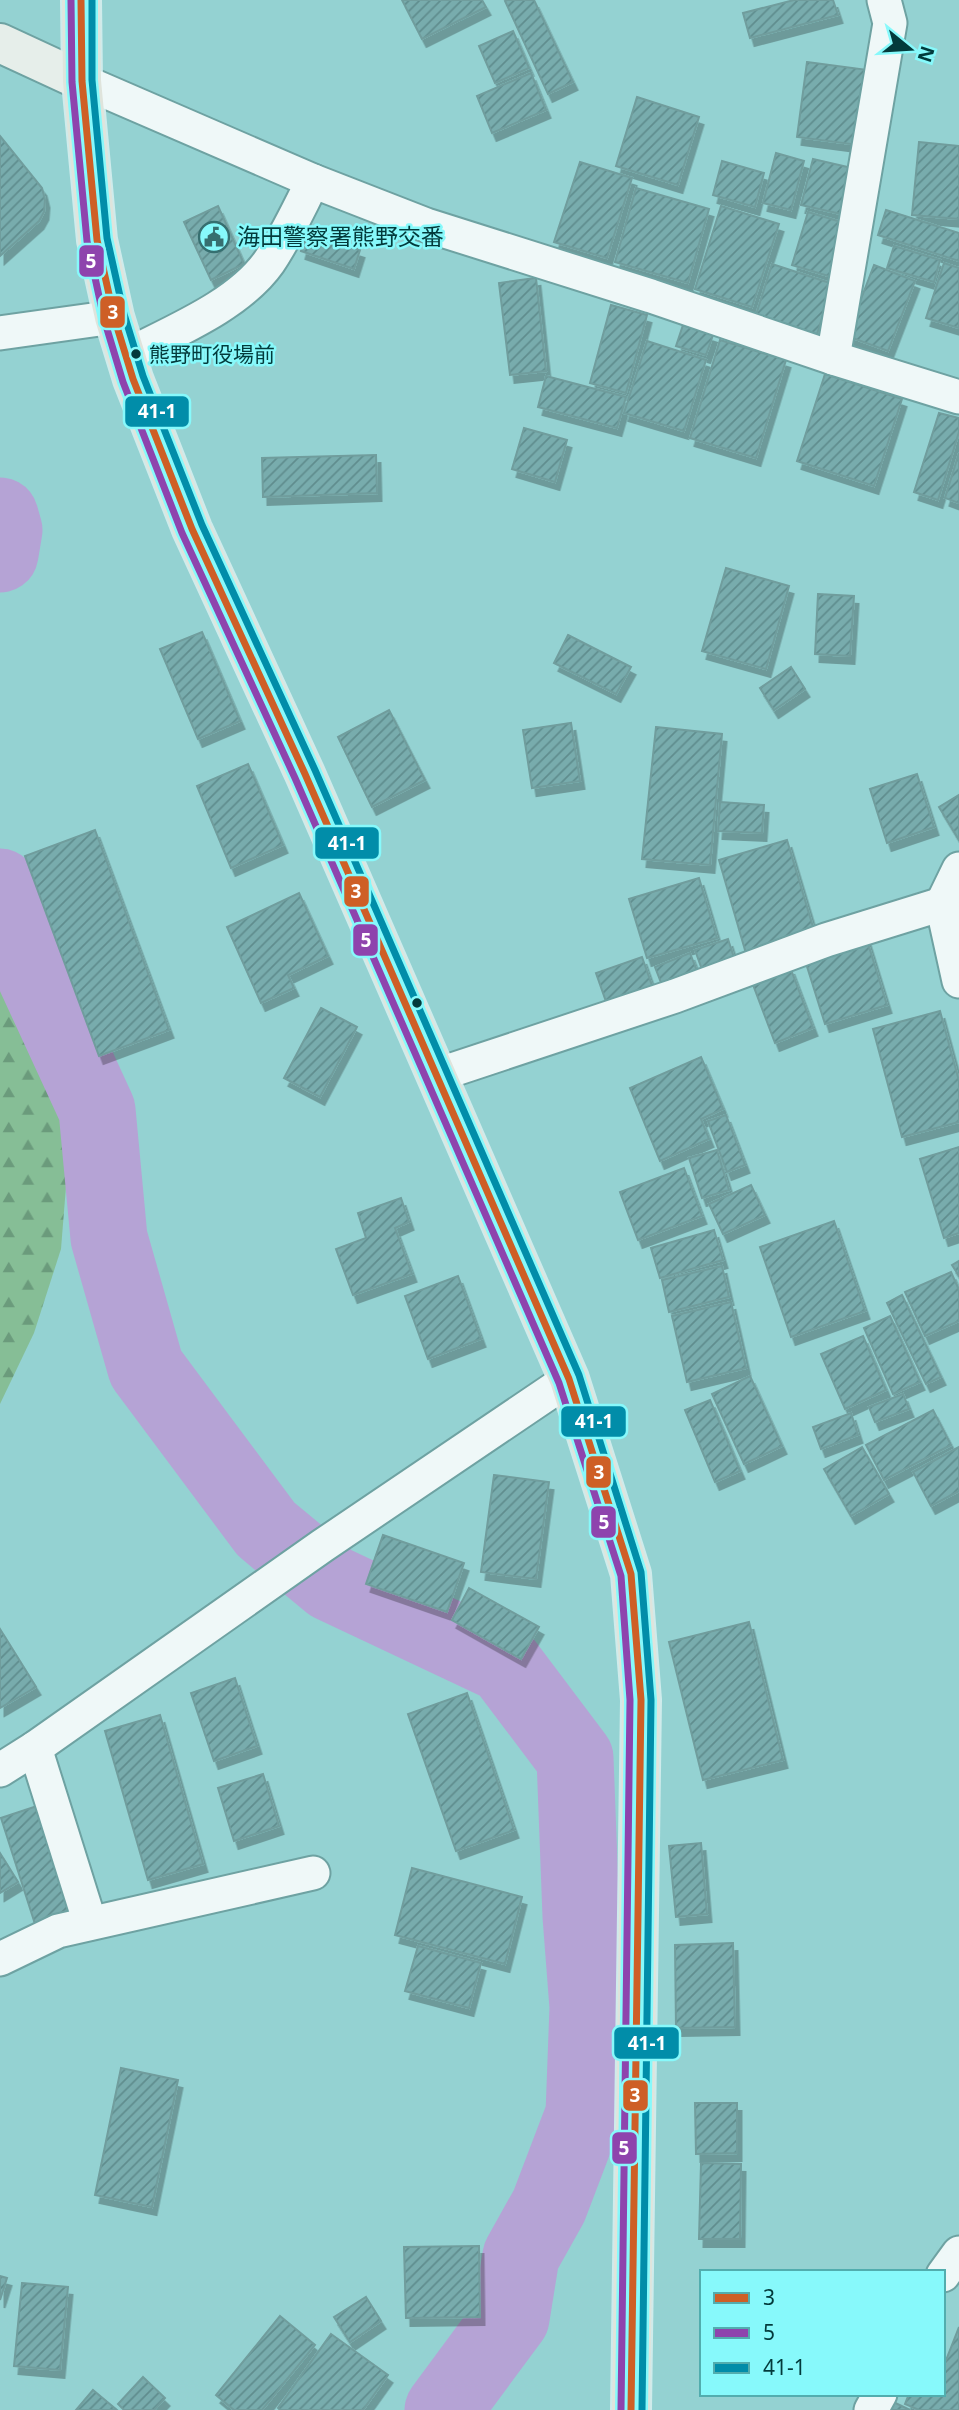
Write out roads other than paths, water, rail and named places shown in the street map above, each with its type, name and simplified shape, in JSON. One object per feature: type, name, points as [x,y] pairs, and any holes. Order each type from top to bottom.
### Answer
[{"type":"main road","points":[[81,0],[82,81],[97,240],[114,317],[126,356],[192,529],[305,774],[569,1379],[631,1574],[641,1700],[631,2410]]},
{"type":"street","points":[[833,358],[890,23],[884,0]]},
{"type":"street","points":[[0,43],[313,181],[426,225],[959,397]]},
{"type":"street","points":[[126,356],[207,314],[234,296],[268,263],[313,181]]},
{"type":"street","points":[[0,333],[114,317]]},
{"type":"street","points":[[959,869],[942,904],[959,981]]},
{"type":"street","points":[[437,1074],[675,996],[826,940],[942,904]]},
{"type":"street","points":[[0,1770],[322,1546],[569,1379]]},
{"type":"street","points":[[35,1748],[90,1923]]},
{"type":"street","points":[[0,1959],[58,1931],[313,1873]]},
{"type":"street","points":[[945,2272],[959,2253]]},
{"type":"waterway","points":[[0,516],[4,530],[0,554]]},
{"type":"waterway","points":[[0,887],[34,973],[97,1110],[109,1238],[146,1368],[266,1529],[331,1583],[505,1665],[575,1758],[581,1916],[588,2007],[584,2114],[549,2206],[521,2256],[511,2318],[443,2410]]},
{"type":"place","name":"海田警察署熊野交番","points":[[214,237]]},
{"type":"place","name":"熊野町役場前","points":[[136,354]]}]
